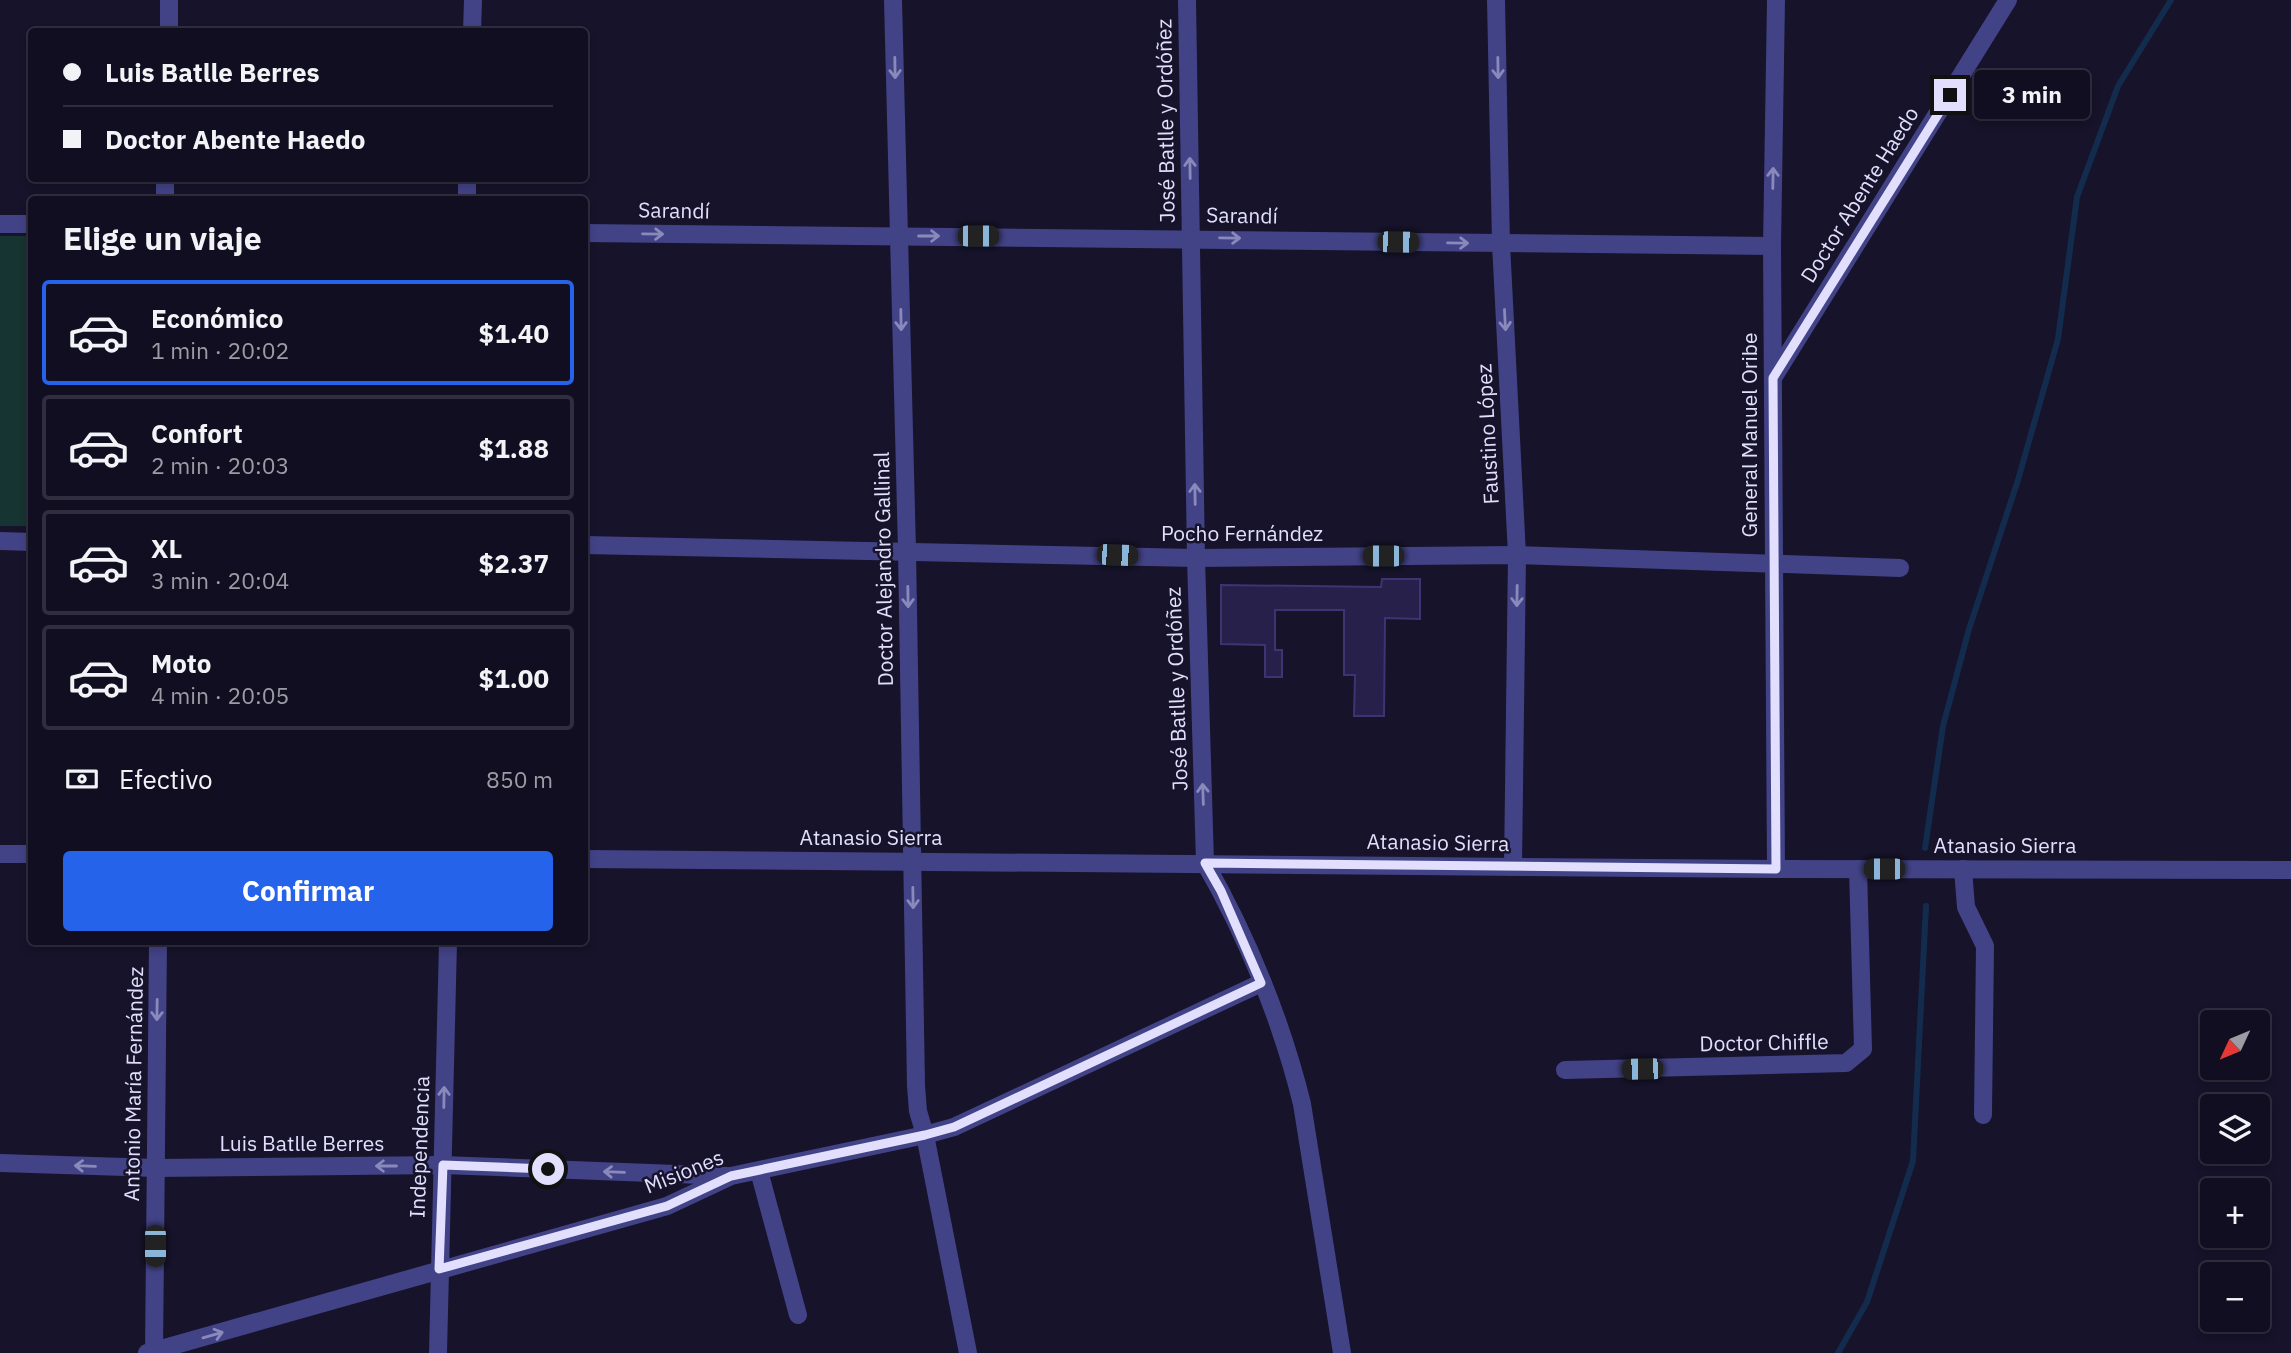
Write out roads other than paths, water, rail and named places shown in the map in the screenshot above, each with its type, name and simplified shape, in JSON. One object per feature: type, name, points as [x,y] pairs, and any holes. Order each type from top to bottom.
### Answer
[{"type":"street","points":[[169,0],[169,28]]},
{"type":"street","points":[[472,28],[474,0]]},
{"type":"street","name":"Doctor Alejandro Gallinal","points":[[893,0],[907,550],[916,1086],[918,1111],[968,1353]]},
{"type":"street","name":"José Batlle y Ordóñez","points":[[1187,0],[1196,558],[1205,863],[1221,891],[1282,1034],[1302,1104],[1342,1353]]},
{"type":"street","name":"Faustino López","points":[[1496,0],[1501,244],[1517,555],[1513,867]]},
{"type":"street","name":"General Manuel Oribe","points":[[1776,0],[1772,246],[1776,869]]},
{"type":"street","name":"Doctor Abente Haedo","points":[[1773,378],[2008,0]]},
{"type":"street","points":[[0,224],[28,224]]},
{"type":"street","name":"Sarandí","points":[[588,233],[1772,246]]},
{"type":"street","points":[[0,541],[28,542]]},
{"type":"street","name":"Pocho Fernández","points":[[588,545],[1196,558],[1517,555],[1900,568]]},
{"type":"street","points":[[0,854],[28,854]]},
{"type":"street","name":"Atanasio Sierra","points":[[588,859],[1776,869],[2291,870]]},
{"type":"street","name":"Doctor Chiffle","points":[[1565,1070],[1846,1063],[1863,1049],[1858,869]]},
{"type":"street","points":[[1963,869],[1966,907],[1985,946],[1983,1115]]},
{"type":"street","name":"Antonio María Fernández","points":[[152,1352],[158,945]]},
{"type":"street","name":"Independencia","points":[[438,1353],[448,945]]},
{"type":"street","name":"Misiones","points":[[152,1352],[667,1206],[731,1176],[925,1135],[974,1118],[1261,983]]},
{"type":"street","name":"Luis Batlle Berres","points":[[0,1163],[156,1168],[443,1165],[731,1176]]},
{"type":"street","points":[[759,1171],[798,1315]]},
{"type":"waterway","points":[[1925,848],[1943,726],[1969,629],[2018,480],[2058,339],[2077,197],[2118,86],[2171,0]]},
{"type":"waterway","points":[[1838,1353],[1867,1302],[1913,1161],[1926,906]]}]
